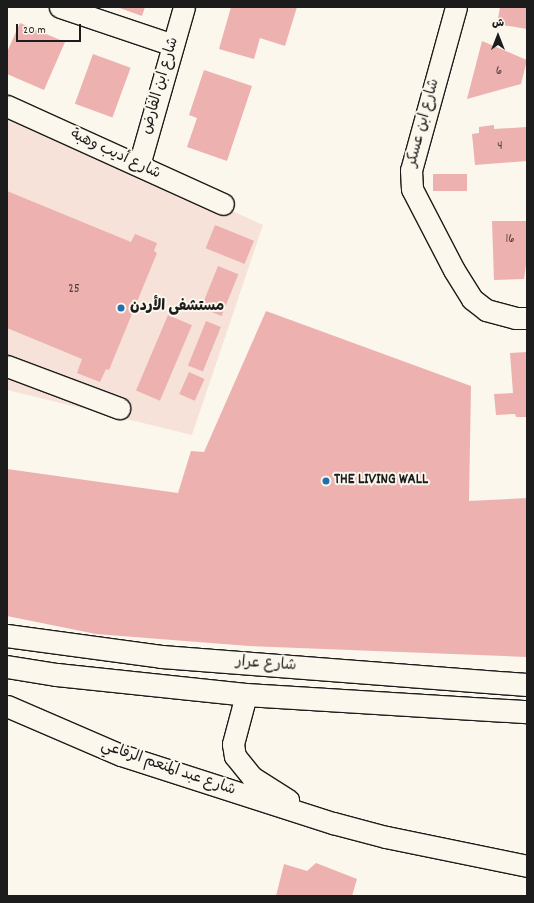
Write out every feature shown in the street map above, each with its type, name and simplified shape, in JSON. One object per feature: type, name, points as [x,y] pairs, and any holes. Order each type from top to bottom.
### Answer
[{"type":"main road","name":"شارع عرار","points":[[7,636],[162,657],[527,685]]},
{"type":"main road","name":"شارع عرار","points":[[7,667],[58,675],[246,695],[527,712]]},
{"type":"street","points":[[60,7],[173,45]]},
{"type":"street","name":"شارع ابن الفارض","points":[[139,165],[184,7]]},
{"type":"street","name":"شارع ابن عسكر","points":[[456,7],[411,178],[412,189],[423,213],[472,299],[493,313],[515,318],[527,318]]},
{"type":"street","name":"شارع أديب وهبة","points":[[7,106],[223,204]]},
{"type":"street","points":[[7,366],[119,408]]},
{"type":"street","name":"شارع عبد المنعم الرفاعي","points":[[246,695],[233,744],[239,764],[275,793],[333,823]]},
{"type":"street","name":"شارع عبد المنعم الرفاعي","points":[[7,706],[121,755],[333,823],[386,837],[527,866]]},
{"type":"shaded area","name":"مستشفى الأردن","points":[[7,108],[263,225],[192,435],[7,390]]},
{"type":"building","points":[[117,7],[145,7],[142,16]]},
{"type":"building","points":[[231,7],[297,7],[285,46],[260,38],[254,59],[219,49]]},
{"type":"building","points":[[500,7],[527,7],[527,29],[497,24]]},
{"type":"building","points":[[20,23],[65,42],[44,90],[7,74],[7,52]]},
{"type":"building","points":[[482,41],[527,60],[521,84],[467,99]]},
{"type":"building","points":[[93,54],[131,68],[112,117],[75,104]]},
{"type":"building","points":[[204,70],[252,86],[227,161],[187,147],[197,118],[189,115]]},
{"type":"building","points":[[494,125],[494,129],[527,127],[527,161],[475,165],[472,134],[479,133],[479,127]]},
{"type":"building","points":[[433,174],[467,174],[467,191],[433,191]]},
{"type":"building","points":[[7,191],[131,242],[135,234],[157,243],[154,251],[157,253],[109,370],[106,369],[100,382],[77,373],[82,359],[7,328]]},
{"type":"building","points":[[492,221],[527,221],[527,258],[524,279],[494,280]]},
{"type":"building","points":[[215,225],[254,241],[245,264],[206,248]]},
{"type":"building","points":[[218,266],[238,274],[222,316],[201,308]]},
{"type":"building","name":"THE LIVING WALL","points":[[266,311],[471,386],[469,501],[527,498],[527,657],[249,646],[96,634],[7,616],[7,469],[178,493],[191,451],[204,452]]},
{"type":"building","points":[[168,315],[192,325],[160,401],[136,390]]},
{"type":"building","points":[[206,321],[221,327],[203,371],[188,366]]},
{"type":"building","points":[[527,352],[527,417],[516,417],[515,414],[496,415],[494,394],[513,393],[510,353]]},
{"type":"building","points":[[189,372],[205,379],[195,401],[179,394]]},
{"type":"building","points":[[316,863],[357,879],[352,896],[276,896],[284,864],[307,871]]},
{"type":"place","name":"مستشفى الأردن","points":[[121,308]]},
{"type":"place","name":"THE LIVING WALL","points":[[326,481]]}]
